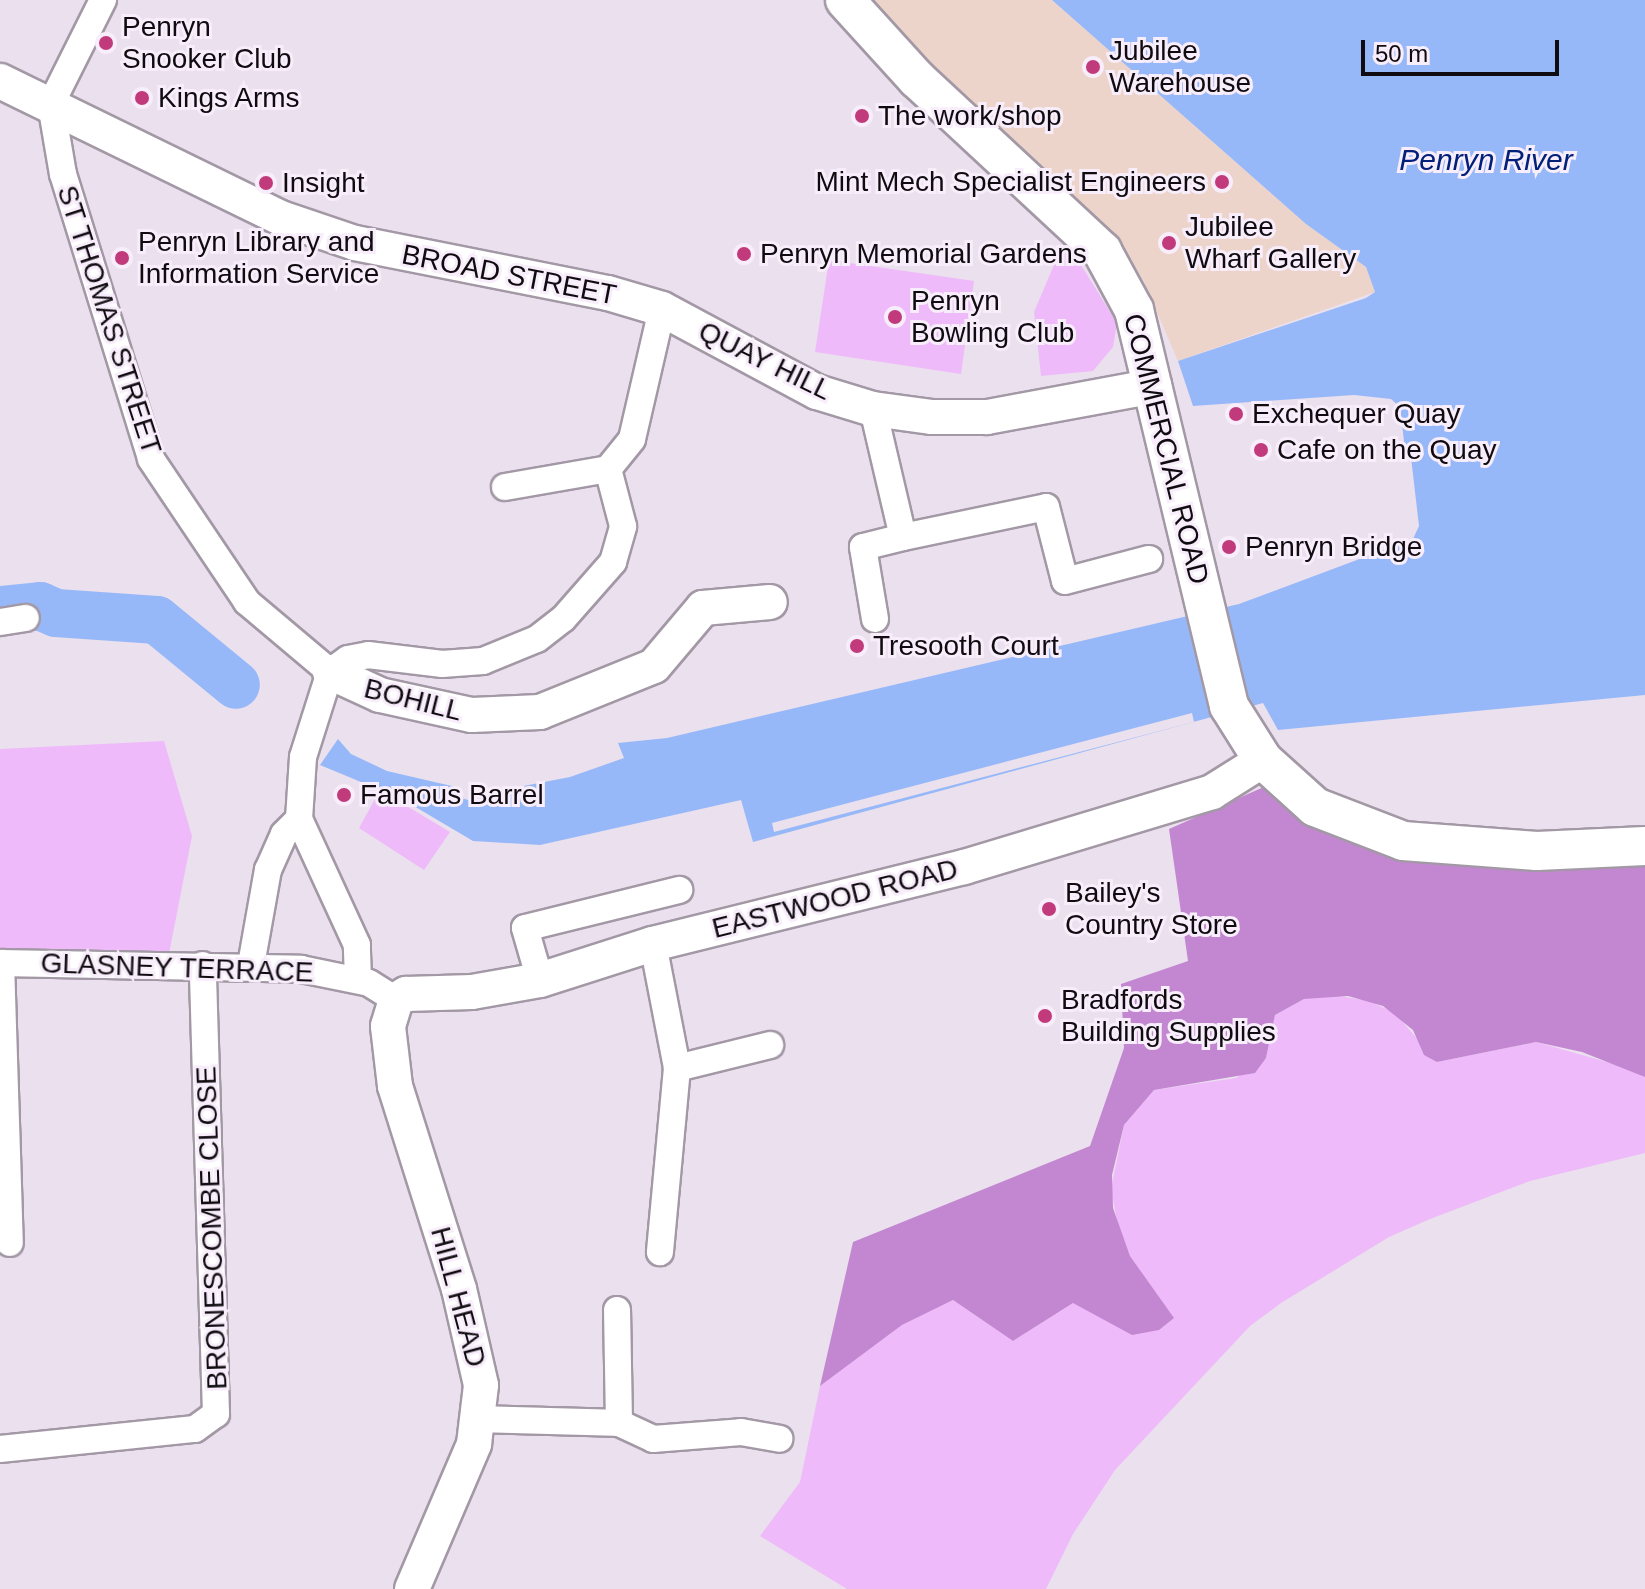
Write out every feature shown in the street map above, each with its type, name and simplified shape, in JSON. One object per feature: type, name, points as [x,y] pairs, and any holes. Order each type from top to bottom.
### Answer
[{"type":"main road","name":"COMMERCIAL ROAD","points":[[845,0],[917,79],[1102,251],[1134,310],[1224,689],[1253,747]]},
{"type":"main road","points":[[1253,747],[1315,807],[1403,841],[1537,851],[1645,846]]},
{"type":"street","points":[[51,104],[103,0]]},
{"type":"street","name":"BROAD STREET","points":[[0,81],[295,223],[395,252],[608,293],[662,309]]},
{"type":"street","name":"ST THOMAS STREET","points":[[51,104],[63,174],[151,459],[247,602],[330,672]]},
{"type":"street","points":[[505,487],[608,469],[632,439],[662,309]]},
{"type":"street","name":"QUAY HILL","points":[[662,309],[817,392],[873,409],[932,417],[987,417],[1154,386]]},
{"type":"street","points":[[873,409],[903,537]]},
{"type":"street","name":"BOHILL","points":[[608,469],[623,526],[613,562],[563,619],[537,639],[483,661],[442,664],[368,655],[348,659],[330,672],[380,695],[472,715],[540,712],[654,666],[703,608],[770,602]]},
{"type":"street","points":[[875,619],[863,547],[903,537],[1046,507],[1065,581],[1149,559]]},
{"type":"street","points":[[330,672],[303,757],[299,819],[357,945],[358,980]]},
{"type":"street","name":"EASTWOOD ROAD","points":[[396,1000],[406,994],[472,992],[540,980],[653,944],[964,867],[1156,812],[1212,792],[1253,747]]},
{"type":"street","points":[[251,965],[268,870],[284,834],[299,819]]},
{"type":"street","points":[[540,980],[525,928],[679,890]]},
{"type":"street","points":[[653,944],[677,1068],[660,1252]]},
{"type":"street","points":[[1,963],[10,1243]]},
{"type":"street","name":"GLASNEY TERRACE","points":[[1,963],[251,965],[358,980],[396,1000]]},
{"type":"street","name":"BRONESCOMBE CLOSE","points":[[0,1449],[195,1429],[216,1414],[203,965]]},
{"type":"street","name":"HILL HEAD","points":[[396,1000],[388,1026],[395,1086],[459,1289],[481,1385],[480,1419],[412,1589]]},
{"type":"street","points":[[677,1068],[770,1045]]},
{"type":"street","points":[[617,1310],[619,1423]]},
{"type":"street","points":[[480,1419],[619,1423],[653,1439],[741,1432],[779,1439]]},
{"type":"shaded area","points":[[872,0],[1052,0],[1306,224],[1366,267],[1375,292],[1178,361],[1143,280],[1108,230],[903,37]]},
{"type":"shaded area","points":[[1065,239],[1117,323],[1113,347],[1093,371],[1041,376],[1034,312]]},
{"type":"shaded area","name":"Penryn Bowling Club","points":[[829,260],[974,281],[961,374],[815,352]]},
{"type":"shaded area","points":[[164,741],[192,836],[167,964],[0,963],[0,749]]},
{"type":"shaded area","points":[[1266,786],[1332,833],[1398,855],[1645,864],[1645,1077],[1582,1052],[1536,1042],[1437,1062],[1424,1055],[1413,1030],[1383,1006],[1348,996],[1304,999],[1275,1015],[1266,1058],[1255,1073],[1154,1090],[1124,1125],[1112,1175],[1113,1208],[1130,1256],[1174,1318],[1159,1330],[1132,1335],[1073,1303],[1013,1341],[953,1300],[902,1325],[820,1386],[853,1242],[1090,1146],[1124,1048],[1121,984],[1188,961],[1169,829]]},
{"type":"shaded area","points":[[380,790],[450,832],[424,870],[359,828]]},
{"type":"shaded area","points":[[1327,994],[1369,1001],[1395,1013],[1437,1062],[1536,1042],[1628,1068],[1645,1077],[1645,1153],[1530,1181],[1430,1219],[1389,1237],[1281,1303],[1250,1326],[1115,1470],[1073,1534],[1046,1589],[847,1589],[760,1536],[800,1482],[820,1386],[902,1325],[953,1300],[1013,1341],[1073,1303],[1173,1318],[1130,1256],[1118,1226],[1111,1189],[1124,1125],[1154,1090],[1236,1078],[1266,1058],[1275,1015],[1304,999]]},
{"type":"water","name":"Penryn River","points":[[1052,0],[1645,0],[1645,695],[1278,730],[1263,703],[753,842],[741,800],[540,845],[473,841],[402,799],[320,765],[338,739],[351,754],[387,771],[456,787],[454,796],[479,803],[482,794],[570,777],[624,758],[618,743],[667,738],[1239,604],[1413,539],[1419,526],[1410,449],[1405,450],[1400,407],[1391,399],[1354,395],[1193,406],[1178,361],[1366,298],[1375,292],[1366,267],[1306,224]]},
{"type":"pier","points":[[1192,713],[1194,722],[774,832],[772,823]]},
{"type":"waterway","points":[[0,610],[40,606],[56,613],[157,620],[236,685]]},
{"type":"place","name":"Penryn Snooker Club","points":[[106,43]]},
{"type":"place","name":"Jubilee Warehouse","points":[[1093,67]]},
{"type":"place","name":"Kings Arms","points":[[142,98]]},
{"type":"place","name":"The work/shop","points":[[862,116]]},
{"type":"place","name":"Mint Mech Specialist Engineers","points":[[1222,182]]},
{"type":"place","name":"Insight","points":[[266,183]]},
{"type":"place","name":"Jubilee Wharf Gallery","points":[[1169,243]]},
{"type":"place","name":"Penryn Memorial Gardens","points":[[744,254]]},
{"type":"place","name":"Penryn Library and Information Service","points":[[122,258]]},
{"type":"place","name":"Penryn Bowling Club","points":[[895,317]]},
{"type":"place","name":"Exchequer Quay","points":[[1236,414]]},
{"type":"place","name":"Cafe on the Quay","points":[[1261,450]]},
{"type":"place","name":"Penryn Bridge","points":[[1229,547]]},
{"type":"place","name":"Tresooth Court","points":[[857,646]]},
{"type":"place","name":"Famous Barrel","points":[[344,795]]},
{"type":"place","name":"Bailey's Country Store","points":[[1049,909]]},
{"type":"place","name":"Bradfords Building Supplies","points":[[1045,1016]]}]
